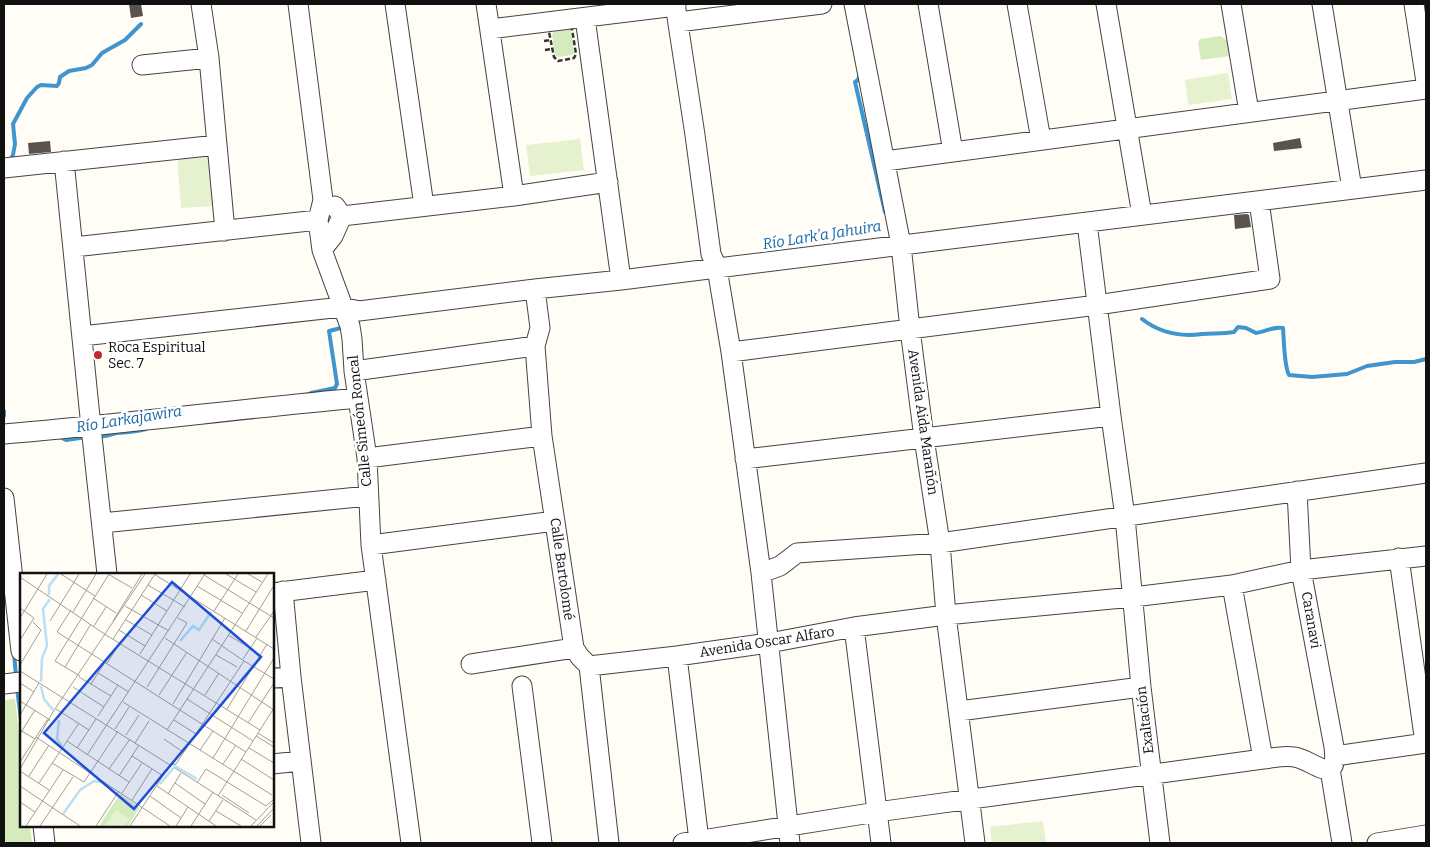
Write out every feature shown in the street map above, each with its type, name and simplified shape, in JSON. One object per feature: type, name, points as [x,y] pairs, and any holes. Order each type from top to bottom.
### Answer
[{"type":"street","points":[[201,4],[209,58],[225,231]]},
{"type":"street","name":"Calle Simeón Roncal","points":[[298,4],[323,200],[318,220],[322,250],[350,326],[352,339],[354,371],[367,458],[371,545],[410,843]]},
{"type":"street","points":[[395,4],[424,206]]},
{"type":"street","points":[[486,4],[514,196]]},
{"type":"street","points":[[490,29],[585,18],[676,11],[822,4]]},
{"type":"street","name":"Avenida Aida Marañón","points":[[854,4],[901,245],[924,438],[940,543],[946,615],[975,843]]},
{"type":"street","points":[[928,4],[953,152]]},
{"type":"street","points":[[1017,4],[1041,140]]},
{"type":"street","points":[[1106,4],[1142,215]]},
{"type":"street","points":[[1232,4],[1249,112]]},
{"type":"street","points":[[1322,4],[1352,189]]},
{"type":"street","points":[[1414,4],[1426,82]]},
{"type":"street","points":[[676,11],[711,254],[717,268],[731,352],[761,573],[788,834]]},
{"type":"street","points":[[585,18],[621,280]]},
{"type":"street","points":[[142,65],[209,58]]},
{"type":"street","points":[[885,160],[1426,89]]},
{"type":"street","points":[[4,168],[217,145]]},
{"type":"street","points":[[64,161],[107,573]]},
{"type":"street","points":[[82,336],[342,307],[358,311],[1426,180]]},
{"type":"street","points":[[342,216],[514,196],[608,182]]},
{"type":"street","points":[[322,250],[333,236],[342,216],[337,206],[323,200]]},
{"type":"street","points":[[731,352],[1097,305],[1270,279],[1259,201]]},
{"type":"street","points":[[74,247],[318,220]]},
{"type":"street","name":"Exaltación","points":[[1087,223],[1125,517],[1141,687],[1160,843]]},
{"type":"street","name":"Calle Bartolomé","points":[[536,289],[540,328],[535,346],[542,436],[574,648]]},
{"type":"street","points":[[354,371],[535,346]]},
{"type":"street","points":[[4,434],[91,427],[358,398]]},
{"type":"street","points":[[745,459],[1111,416]]},
{"type":"street","points":[[367,458],[542,436]]},
{"type":"street","points":[[761,573],[780,566],[798,553],[940,543],[1426,473]]},
{"type":"street","name":"Caranavi","points":[[1297,491],[1302,570],[1333,757],[1342,843]]},
{"type":"street","points":[[102,523],[368,496]]},
{"type":"street","points":[[4,498],[20,642]]},
{"type":"street","points":[[371,545],[555,521]]},
{"type":"street","name":"Avenida Oscar Alfaro","points":[[589,666],[769,643],[854,627],[946,615],[1133,597],[1232,585],[1302,570],[1426,556]]},
{"type":"street","points":[[677,656],[691,842],[788,834],[877,812],[1286,756],[1296,757],[1325,770],[1333,757],[1426,743],[1399,558]]},
{"type":"street","points":[[311,843],[301,761],[282,678],[278,592],[376,580]]},
{"type":"street","points":[[1232,585],[1263,759]]},
{"type":"street","points":[[854,627],[881,843]]},
{"type":"street","points":[[471,664],[574,648],[589,666],[609,843]]},
{"type":"street","points":[[4,684],[20,682]]},
{"type":"street","points":[[522,686],[542,843]]},
{"type":"street","points":[[959,711],[1141,687]]},
{"type":"street","points":[[274,764],[301,761]]},
{"type":"street","points":[[43,827],[45,843]]},
{"type":"street","points":[[1377,843],[1426,835]]},
{"type":"path","points":[[569,27],[572,29],[576,54],[574,58],[558,61],[554,57],[552,49],[549,32],[569,27]]},
{"type":"path","points":[[544,41],[551,40]]},
{"type":"path","points":[[545,50],[552,49]]},
{"type":"green space","points":[[569,29],[571,31],[574,53],[558,57],[555,55],[552,34]]},
{"type":"green space","points":[[1221,36],[1227,41],[1230,56],[1201,60],[1198,43],[1200,39]]},
{"type":"green space","points":[[1228,73],[1232,99],[1188,105],[1185,80]]},
{"type":"green space","points":[[580,139],[584,170],[530,176],[526,145]]},
{"type":"green space","points":[[209,152],[213,206],[181,208],[177,155]]},
{"type":"green space","points":[[15,699],[20,743],[20,827],[30,827],[32,843],[4,843],[4,700]]},
{"type":"green space","points":[[1043,821],[1046,843],[992,843],[990,827]]},
{"type":"building","points":[[129,4],[141,4],[143,16],[131,18]]},
{"type":"building","points":[[1300,138],[1302,148],[1274,151],[1273,143]]},
{"type":"building","points":[[50,141],[51,152],[29,154],[28,143]]},
{"type":"building","points":[[1234,215],[1249,215],[1251,227],[1235,229]]},
{"type":"waterway","name":"Río Lark’a Jahuira","points":[[9,162],[13,155],[15,144],[13,124],[27,98],[37,87],[41,85],[57,86],[60,77],[69,71],[92,65],[102,53],[125,40],[141,24]]},
{"type":"waterway","name":"Río Lark’a Jahuira","points":[[860,74],[855,82],[885,212]]},
{"type":"waterway","name":"Río Larkajawira","points":[[1142,319],[1163,331],[1186,335],[1230,333],[1234,332],[1238,327],[1246,328],[1256,333],[1283,328],[1285,359],[1289,375],[1312,377],[1347,374],[1367,366],[1395,362],[1414,362],[1426,359]]},
{"type":"waterway","name":"Río Larkajawira","points":[[311,393],[335,388],[337,384],[329,331],[345,327]]},
{"type":"waterway","name":"Río Lark’a Jahuira","points":[[4,411],[4,416]]},
{"type":"waterway","name":"Río Larkajawira","points":[[96,437],[146,429]]},
{"type":"waterway","name":"Río Larkajawira","points":[[58,436],[66,440],[87,437]]},
{"type":"waterway","name":"Río Lark’a Jahuira","points":[[14,653],[16,676]]},
{"type":"waterway","name":"Río Lark’a Jahuira","points":[[17,688],[20,712]]},
{"type":"place","name":"Roca Espiritual Sec. 7","points":[[98,355]]}]
